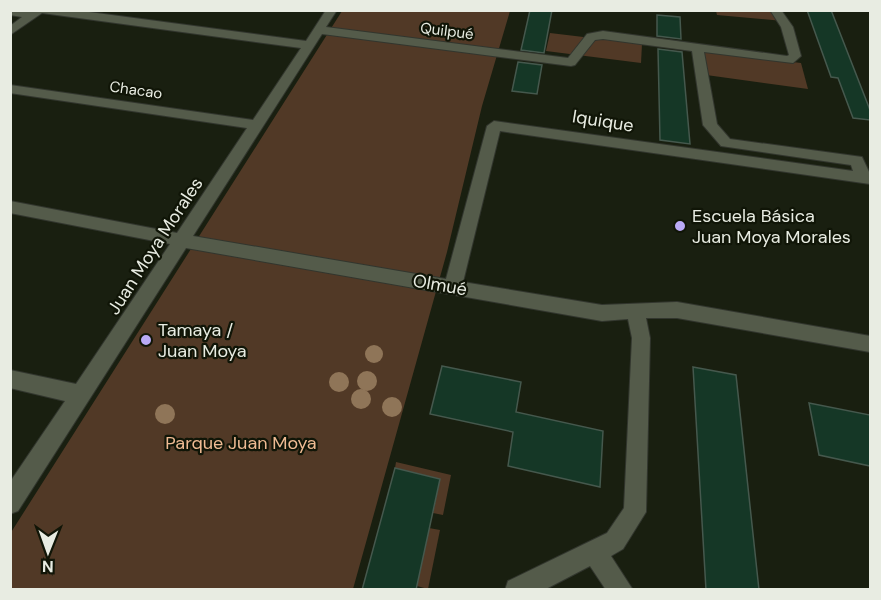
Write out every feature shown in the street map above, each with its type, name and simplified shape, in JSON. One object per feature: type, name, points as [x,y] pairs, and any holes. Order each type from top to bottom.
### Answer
[{"type":"street","name":"Juan Moya Morales","points":[[10,503],[332,10]]},
{"type":"street","points":[[775,10],[787,27],[795,56],[793,58],[780,60],[697,47],[710,125],[726,143],[864,162],[867,178]]},
{"type":"street","points":[[10,12],[39,12],[309,45]]},
{"type":"street","points":[[10,32],[39,12]]},
{"type":"street","name":"Quilpué","points":[[319,30],[571,62],[591,37],[603,35],[697,47]]},
{"type":"street","name":"Chacao","points":[[10,89],[257,125]]},
{"type":"street","name":"Iquique","points":[[453,288],[494,126],[867,178]]},
{"type":"street","name":"Olmué","points":[[10,207],[182,240],[602,313],[653,307],[870,344]]},
{"type":"street","points":[[517,590],[615,541],[635,512],[641,338],[635,310]]},
{"type":"street","points":[[10,379],[81,395]]},
{"type":"street","points":[[594,552],[621,590]]},
{"type":"green space","name":"Parque Juan Moya","points":[[342,11],[510,11],[482,106],[447,252],[353,589],[11,589],[10,534]]},
{"type":"green space","points":[[716,11],[779,11],[783,21],[717,15]]},
{"type":"green space","points":[[550,33],[642,44],[641,63],[546,51]]},
{"type":"green space","points":[[697,50],[801,63],[808,89],[699,74]]},
{"type":"green space","points":[[396,462],[451,475],[443,515],[433,513],[440,479],[395,468]]},
{"type":"green space","points":[[429,528],[440,530],[428,589],[417,586]]},
{"type":"building","points":[[530,10],[552,10],[544,53],[521,50]]},
{"type":"building","points":[[807,10],[831,10],[870,110],[870,120],[853,118],[838,78],[831,77]]},
{"type":"building","points":[[657,15],[680,17],[681,39],[657,36]]},
{"type":"building","points":[[658,49],[682,52],[690,144],[660,140]]},
{"type":"building","points":[[518,62],[542,65],[537,94],[512,91]]},
{"type":"building","points":[[442,366],[521,382],[516,412],[603,431],[600,487],[508,466],[513,432],[430,414]]},
{"type":"building","points":[[693,367],[736,375],[759,590],[706,590]]},
{"type":"building","points":[[809,403],[870,415],[870,466],[819,455]]},
{"type":"building","points":[[395,468],[440,479],[416,590],[362,590]]},
{"type":"place","name":"Escuela Básica Juan Moya Morales","points":[[680,226]]},
{"type":"place","name":"Tamaya / Juan Moya","points":[[146,340]]}]
